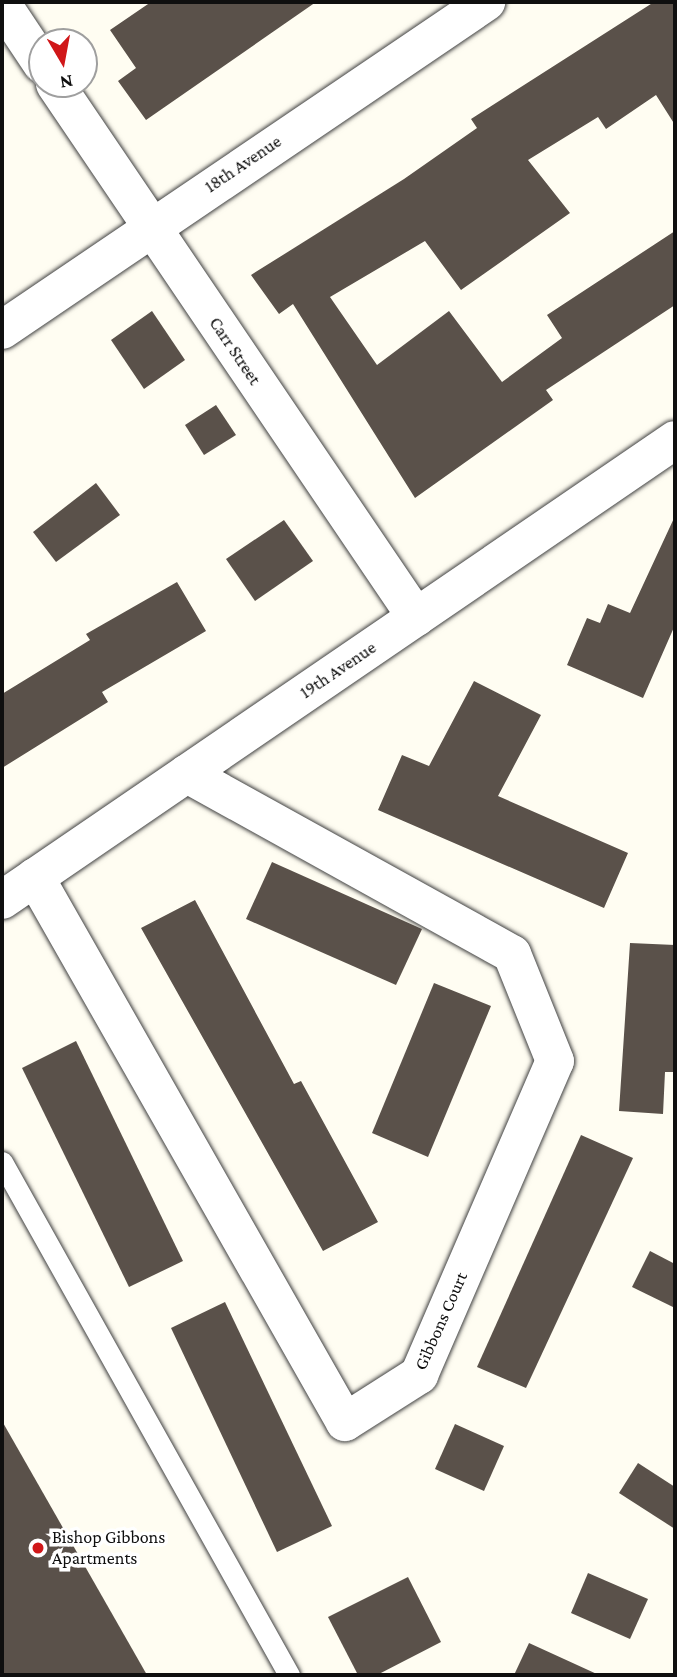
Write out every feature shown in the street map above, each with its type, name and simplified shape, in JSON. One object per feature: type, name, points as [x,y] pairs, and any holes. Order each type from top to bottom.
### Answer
[{"type":"street","name":"18th Avenue","points":[[2,330],[151,226],[486,2]]},
{"type":"street","points":[[2,4],[28,43]]},
{"type":"street","name":"Carr Street","points":[[64,98],[416,617]]},
{"type":"street","name":"19th Avenue","points":[[2,900],[675,440]]},
{"type":"street","name":"Gibbons Court","points":[[36,877],[345,1422],[419,1375],[555,1061],[512,954],[187,774]]},
{"type":"lane","points":[[2,1161],[289,1675]]},
{"type":"building","points":[[151,2],[316,2],[146,120],[118,81],[136,68],[110,30]]},
{"type":"building","points":[[654,2],[675,2],[675,125],[656,95],[606,129],[598,117],[528,160],[570,213],[461,290],[425,241],[330,297],[377,365],[449,311],[502,382],[562,338],[547,315],[675,231],[675,305],[546,390],[553,400],[415,498],[293,304],[279,314],[251,275],[404,179],[477,128],[471,119]]},
{"type":"building","points":[[152,311],[185,360],[144,389],[111,340]]},
{"type":"building","points":[[216,405],[236,435],[204,455],[185,425]]},
{"type":"building","points":[[96,483],[120,515],[56,562],[33,532]]},
{"type":"building","points":[[675,516],[675,625],[643,698],[567,665],[587,618],[600,623],[608,604],[630,613]]},
{"type":"building","points":[[284,520],[313,561],[255,601],[226,559]]},
{"type":"building","points":[[177,582],[206,631],[102,692],[108,702],[2,768],[2,694],[90,640],[86,634]]},
{"type":"building","points":[[474,681],[541,715],[498,796],[628,853],[604,908],[378,810],[402,755],[429,766]]},
{"type":"building","points":[[272,862],[422,929],[396,985],[246,919]]},
{"type":"building","points":[[195,900],[294,1084],[301,1081],[378,1222],[323,1251],[141,928]]},
{"type":"building","points":[[630,943],[675,945],[675,1072],[665,1072],[663,1114],[619,1111]]},
{"type":"building","points":[[434,983],[491,1006],[428,1157],[372,1133]]},
{"type":"building","points":[[76,1041],[183,1261],[129,1287],[22,1068]]},
{"type":"building","points":[[581,1135],[633,1158],[526,1388],[477,1367]]},
{"type":"building","points":[[650,1251],[675,1264],[675,1308],[632,1287]]},
{"type":"building","points":[[225,1302],[332,1526],[277,1552],[171,1328]]},
{"type":"building","name":"Bishop Gibbons Apartments","points":[[2,1421],[147,1675],[2,1675]]},
{"type":"building","points":[[455,1424],[504,1446],[484,1491],[435,1469]]},
{"type":"building","points":[[638,1463],[675,1487],[675,1529],[619,1493]]},
{"type":"building","points":[[588,1573],[648,1599],[630,1639],[571,1613]]},
{"type":"building","points":[[408,1577],[441,1642],[377,1675],[358,1675],[328,1617]]},
{"type":"building","points":[[529,1643],[599,1675],[514,1675]]},
{"type":"place","name":"Bishop Gibbons Apartments","points":[[38,1548]]}]
